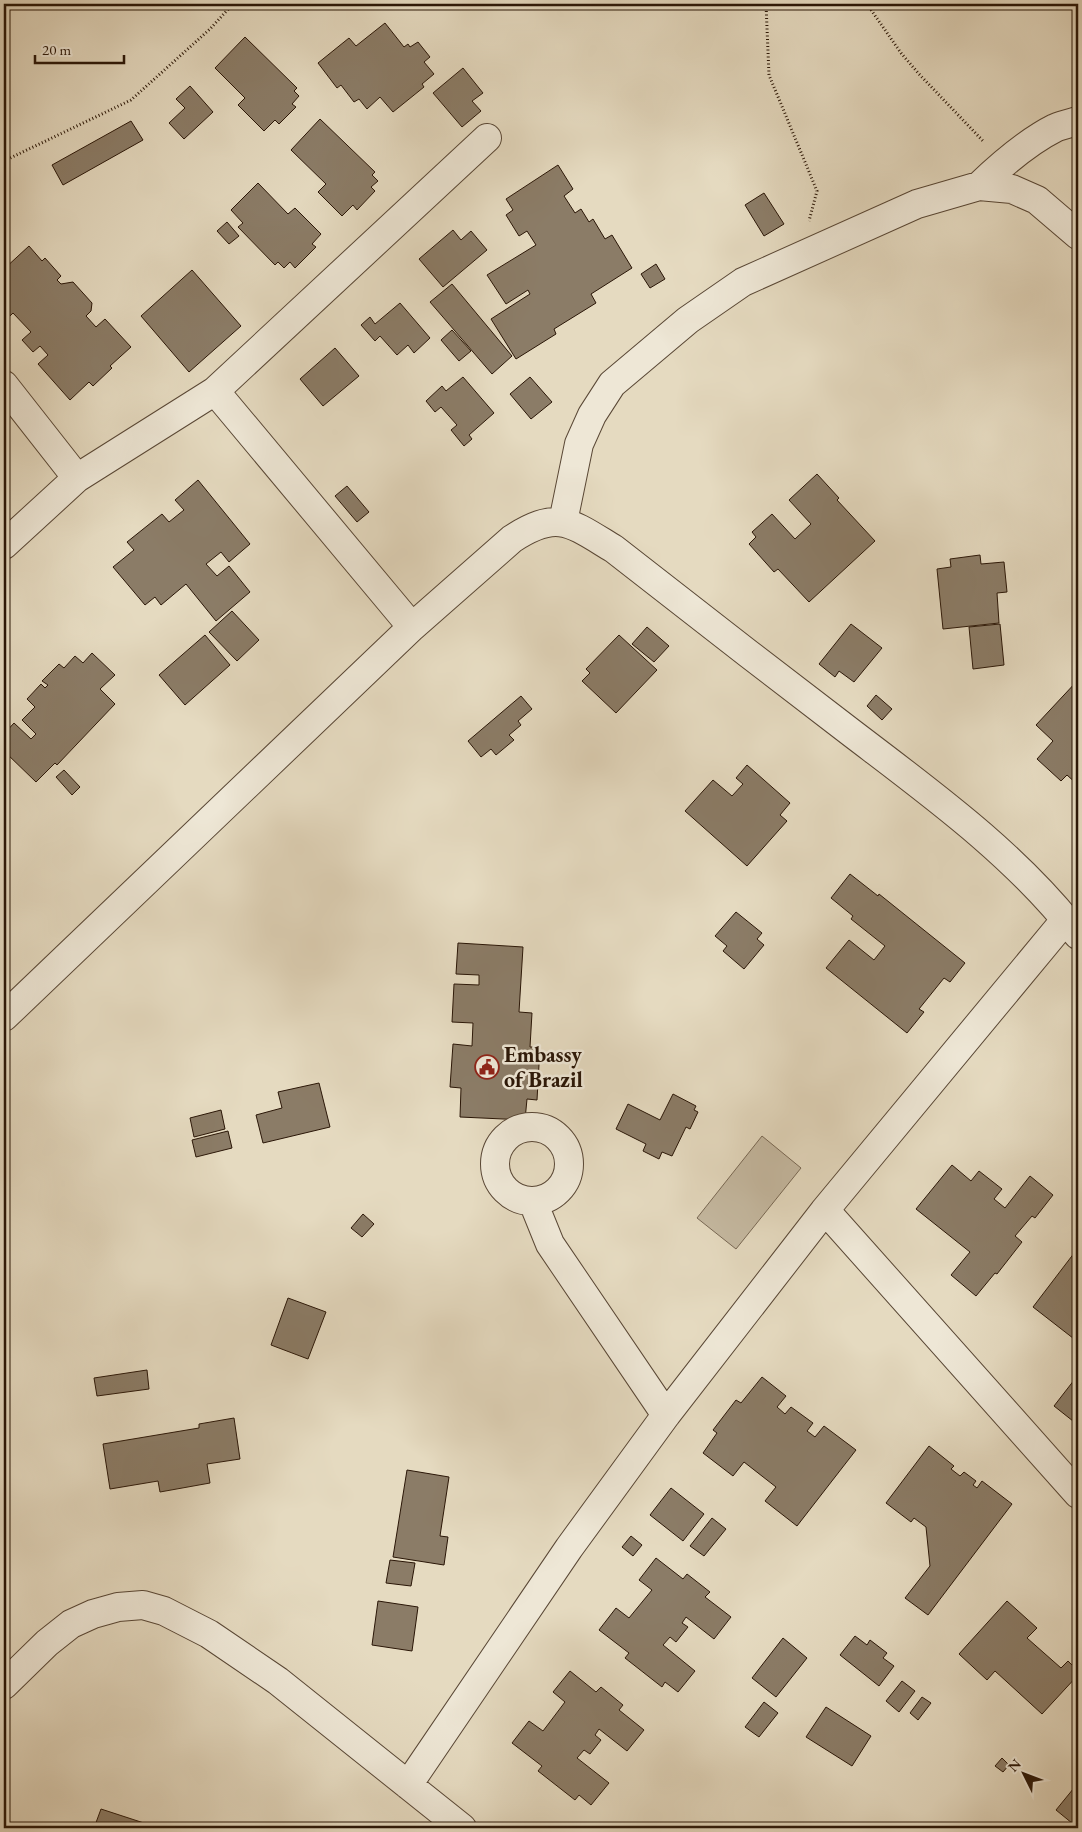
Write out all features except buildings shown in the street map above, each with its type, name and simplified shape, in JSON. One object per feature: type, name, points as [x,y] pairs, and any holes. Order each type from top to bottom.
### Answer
[{"type":"street","points":[[563,522],[579,444],[592,414],[612,384],[688,320],[743,282],[917,204],[987,179],[1030,143],[1056,128],[1078,121]]},
{"type":"street","points":[[4,546],[77,478],[215,391],[487,138]]},
{"type":"street","points":[[987,179],[1037,200],[1078,235]]},
{"type":"street","points":[[4,385],[77,478]]},
{"type":"street","points":[[215,391],[412,627]]},
{"type":"street","points":[[4,1017],[412,627],[512,539],[529,528],[546,522],[563,522],[580,528],[614,549],[960,816],[1022,873],[1072,927],[825,1210],[666,1415],[569,1548],[408,1786]]},
{"type":"street","points":[[533,1202],[550,1244],[666,1415]]},
{"type":"street","points":[[825,1210],[1078,1494]]},
{"type":"street","points":[[4,1685],[71,1624],[93,1614],[118,1607],[143,1606],[164,1611],[209,1634],[278,1681],[462,1828]]},
{"type":"path","points":[[4,161],[131,100],[210,29],[232,4]]},
{"type":"path","points":[[766,4],[769,75],[816,191],[800,256]]},
{"type":"path","points":[[867,4],[901,53],[990,148],[987,179]]},
{"type":"shaded area","points":[[762,1136],[801,1168],[736,1249],[697,1218]]},
{"type":"place","name":"Embassy of Brazil","points":[[487,1067]]}]
